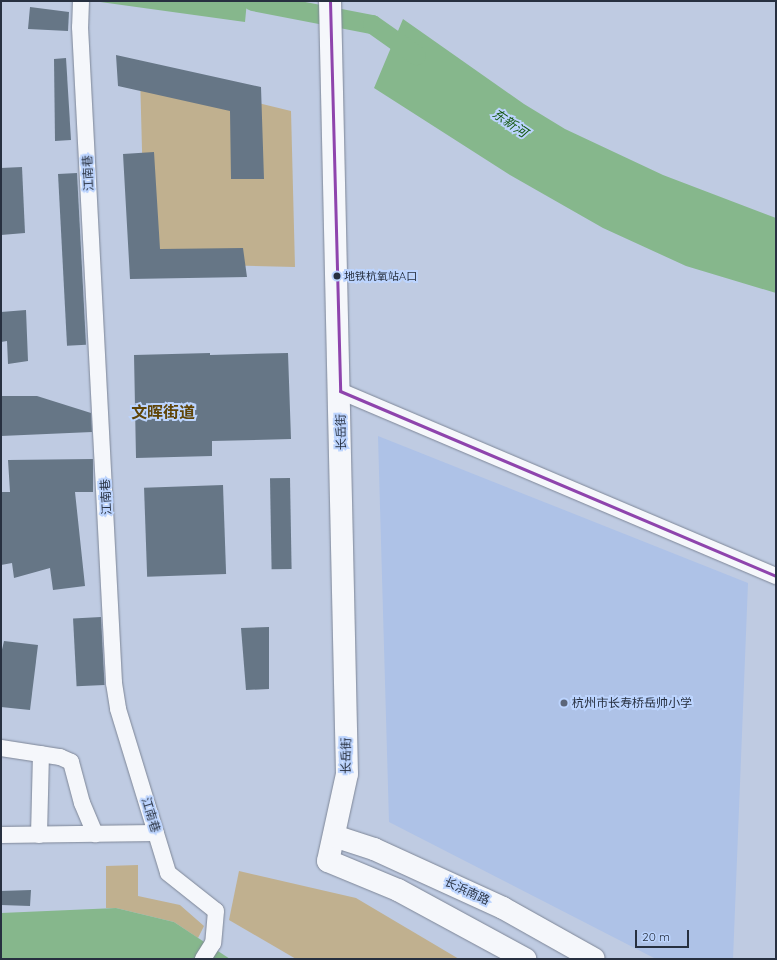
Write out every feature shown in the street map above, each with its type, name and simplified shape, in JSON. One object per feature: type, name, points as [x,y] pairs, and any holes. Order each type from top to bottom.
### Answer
[{"type":"street","name":"江南巷","points":[[81,1],[80,26],[114,683],[118,709],[168,873],[216,911],[213,943],[203,959]]},
{"type":"street","name":"长岳街","points":[[330,1],[340,391],[347,774],[328,861],[398,890],[526,959]]},
{"type":"street","points":[[340,391],[776,576]]},
{"type":"street","points":[[1,748],[60,757],[72,762],[82,803],[95,834]]},
{"type":"street","points":[[40,835],[41,754]]},
{"type":"street","points":[[1,835],[156,834]]},
{"type":"street","name":"长浜南路","points":[[334,836],[374,849],[496,904],[594,959]]},
{"type":"shaded area","points":[[140,74],[291,111],[295,267],[145,263]]},
{"type":"shaded area","name":"杭州市长寿桥岳帅小学","points":[[378,436],[748,583],[733,959],[656,959],[389,822]]},
{"type":"shaded area","points":[[138,865],[138,896],[180,905],[204,926],[198,938],[174,922],[116,908],[106,908],[106,866]]},
{"type":"shaded area","points":[[239,871],[356,898],[459,959],[296,959],[229,920]]},
{"type":"water","points":[[93,1],[247,1],[245,22]]},
{"type":"water","points":[[403,19],[524,104],[565,129],[663,175],[776,218],[776,293],[686,266],[603,228],[510,175],[374,88]]},
{"type":"water","points":[[116,908],[174,922],[230,959],[1,959],[1,913]]},
{"type":"building","points":[[30,7],[69,12],[68,31],[28,29]]},
{"type":"building","points":[[116,55],[261,87],[264,179],[231,179],[230,111],[118,86]]},
{"type":"building","points":[[66,58],[71,140],[55,141],[54,59]]},
{"type":"building","points":[[154,152],[160,249],[243,248],[247,277],[130,279],[123,154]]},
{"type":"building","points":[[22,167],[25,233],[1,235],[1,168]]},
{"type":"building","points":[[77,173],[86,345],[67,346],[58,174]]},
{"type":"building","points":[[26,310],[28,361],[8,364],[7,341],[1,342],[1,312]]},
{"type":"building","points":[[210,353],[210,355],[288,353],[291,439],[212,441],[212,456],[136,458],[134,355]]},
{"type":"building","points":[[1,396],[37,396],[91,413],[92,432],[1,436]]},
{"type":"building","points":[[93,459],[93,492],[75,492],[85,586],[53,590],[50,568],[14,578],[12,563],[1,565],[1,492],[10,492],[8,460]]},
{"type":"building","points":[[270,478],[290,478],[292,569],[272,569]]},
{"type":"building","points":[[223,485],[226,574],[147,577],[144,488]]},
{"type":"building","points":[[101,617],[105,685],[77,686],[73,618]]},
{"type":"building","points":[[269,627],[269,689],[246,690],[241,628]]},
{"type":"building","points":[[4,641],[38,645],[30,710],[1,707],[1,654]]},
{"type":"building","points":[[31,890],[30,906],[1,905],[1,891]]},
{"type":"waterway","name":"东新河","points":[[252,1],[372,24],[416,55]]},
{"type":"transit line","points":[[330,1],[340,391]]},
{"type":"transit line","points":[[340,391],[776,576]]},
{"type":"place","name":"地铁杭氧站A口","points":[[337,276]]},
{"type":"place","name":"杭州市长寿桥岳帅小学","points":[[564,703]]},
{"type":"district","name":"文晖街道","points":[[163,412]]}]
